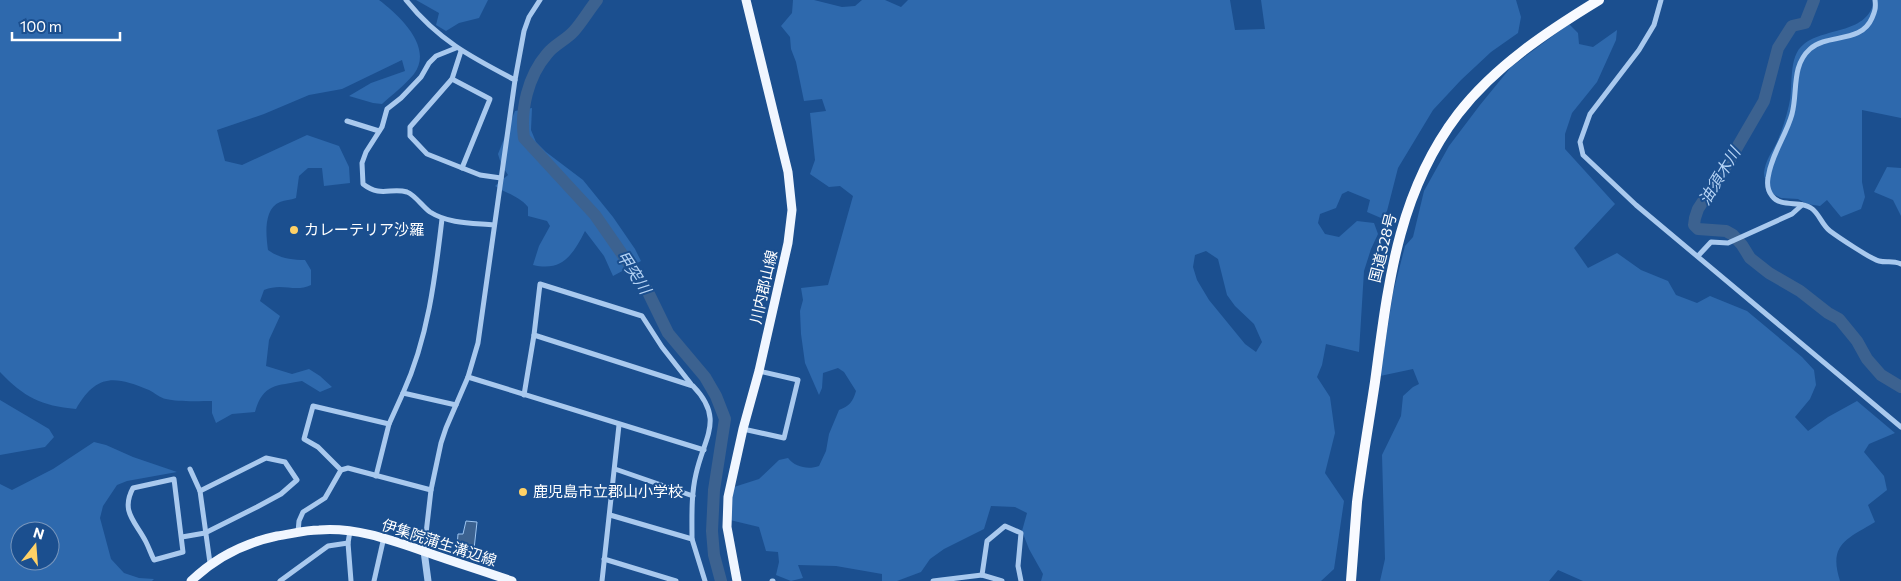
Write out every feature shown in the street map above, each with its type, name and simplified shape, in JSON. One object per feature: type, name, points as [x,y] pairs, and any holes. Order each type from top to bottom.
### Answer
[{"type":"highway","name":"国道328号","points":[[1350,581],[1358,501],[1388,285],[1400,232],[1414,192],[1430,157],[1446,132],[1459,113],[1490,78],[1526,49],[1599,0]]},
{"type":"main road","name":"川内郡山線","points":[[737,581],[727,526],[728,497],[742,429],[759,371],[788,243],[792,210],[788,172],[746,0]]},
{"type":"main road","name":"伊集院蒲生溝辺線","points":[[191,581],[210,563],[248,544],[319,529],[350,531],[384,537],[512,581]]},
{"type":"street","points":[[406,0],[442,37],[459,49],[515,80]]},
{"type":"street","points":[[428,581],[424,551],[432,490],[441,444],[468,377],[478,343],[515,80],[524,30],[540,0]]},
{"type":"street","points":[[1661,0],[1654,25],[1639,50],[1590,114],[1582,133],[1581,147],[1584,155],[1594,167],[1636,205],[1901,427]]},
{"type":"street","points":[[1875,0],[1876,8],[1871,22],[1860,33],[1826,40],[1811,48],[1802,59],[1798,68],[1793,112],[1774,156],[1768,180],[1770,193],[1779,202],[1802,205],[1813,209],[1826,228],[1877,260],[1901,264]]},
{"type":"street","points":[[459,49],[452,79],[410,127],[410,136],[427,154],[480,176],[501,178]]},
{"type":"street","points":[[459,49],[436,56],[421,77],[401,98],[387,109],[379,132],[366,152],[362,164],[363,184],[371,190],[405,191],[411,194],[422,207],[442,219],[494,225]]},
{"type":"street","points":[[452,79],[490,99],[462,168]]},
{"type":"street","points":[[347,121],[379,132]]},
{"type":"street","points":[[1698,256],[1710,242],[1728,243],[1792,214],[1802,205]]},
{"type":"street","points":[[376,476],[388,424],[418,357],[434,288],[442,219]]},
{"type":"street","points":[[524,395],[540,284],[642,316],[662,347],[702,395],[709,407],[711,422],[696,473],[693,496],[692,539],[705,581]]},
{"type":"street","points":[[534,335],[693,386]]},
{"type":"street","points":[[742,429],[784,438],[798,380],[759,371]]},
{"type":"street","points":[[468,377],[704,450]]},
{"type":"street","points":[[403,393],[456,405]]},
{"type":"street","points":[[341,470],[318,447],[304,439],[313,406],[388,424]]},
{"type":"street","points":[[602,581],[619,424]]},
{"type":"street","points":[[182,537],[205,533],[281,494],[297,480],[285,462],[266,458],[200,491]]},
{"type":"street","points":[[298,532],[299,521],[303,512],[325,498],[341,470],[348,468],[432,490]]},
{"type":"street","points":[[190,469],[200,491],[210,563]]},
{"type":"street","points":[[615,469],[693,496]]},
{"type":"street","points":[[174,479],[182,537],[183,552],[154,560],[146,542],[129,516],[129,496],[133,488],[174,479]]},
{"type":"street","points":[[610,515],[692,539]]},
{"type":"street","points":[[982,575],[987,541],[1005,526],[1021,533],[1018,566],[1021,581]]},
{"type":"street","points":[[350,531],[348,543],[350,581]]},
{"type":"street","points":[[374,581],[384,537]]},
{"type":"street","points":[[280,581],[328,546],[348,543]]},
{"type":"street","points":[[604,559],[676,581]]},
{"type":"street","points":[[933,581],[982,575],[1002,581]]},
{"type":"shaded area","points":[[0,0],[379,0],[404,23],[417,43],[420,53],[419,64],[414,74],[403,86],[382,104],[349,96],[371,83],[405,71],[402,60],[342,89],[309,95],[264,114],[217,130],[225,161],[242,165],[307,135],[339,146],[349,167],[350,183],[324,186],[322,168],[308,168],[299,176],[296,198],[280,202],[271,210],[267,223],[268,250],[285,258],[305,260],[311,270],[311,285],[299,288],[277,287],[264,290],[260,301],[280,316],[269,340],[266,366],[292,374],[309,369],[332,387],[320,392],[302,381],[278,385],[262,396],[255,412],[232,414],[216,423],[212,413],[212,401],[166,399],[137,385],[116,380],[107,381],[91,389],[76,409],[64,408],[43,403],[25,394],[0,372]]},
{"type":"shaded area","points":[[416,0],[488,0],[479,18],[459,23],[446,31],[436,25],[439,13]]},
{"type":"shaded area","points":[[793,0],[814,0],[842,7],[855,6],[862,0],[885,0],[901,7],[908,0],[1230,0],[1235,30],[1265,29],[1261,0],[1516,0],[1521,17],[1518,33],[1491,52],[1433,110],[1398,168],[1387,211],[1381,218],[1367,212],[1370,200],[1348,191],[1342,194],[1336,208],[1320,214],[1318,223],[1325,234],[1339,237],[1357,221],[1374,223],[1378,234],[1364,271],[1359,352],[1326,344],[1322,365],[1317,377],[1330,397],[1335,433],[1325,473],[1344,501],[1334,569],[1321,581],[1041,581],[1043,574],[1029,549],[1022,531],[1027,513],[1015,507],[991,506],[984,529],[944,549],[930,559],[921,572],[897,581],[882,581],[882,574],[836,566],[798,565],[803,578],[791,581],[776,575],[779,562],[778,552],[766,551],[759,527],[730,520],[730,498],[734,487],[759,479],[779,460],[788,458],[794,464],[806,468],[819,466],[826,451],[829,434],[839,410],[850,403],[856,391],[844,372],[838,368],[823,373],[822,388],[819,395],[805,363],[801,334],[800,311],[803,300],[801,288],[828,285],[853,196],[840,186],[829,187],[810,174],[815,160],[810,113],[826,111],[822,99],[804,101],[796,62],[791,49],[790,37],[781,26],[792,13]],"holes":[[[1206,251],[1218,259],[1227,295],[1235,306],[1254,324],[1262,342],[1256,352],[1245,344],[1209,300],[1197,280],[1193,267],[1195,255]]]},
{"type":"shaded area","points":[[1874,0],[1901,0],[1901,118],[1862,110],[1862,182],[1865,197],[1861,209],[1841,217],[1827,200],[1820,206],[1807,204],[1798,199],[1781,198],[1773,194],[1767,184],[1764,173],[1767,161],[1777,142],[1787,115],[1795,56],[1804,44],[1813,39],[1864,19],[1870,11]]},
{"type":"shaded area","points":[[1569,24],[1578,33],[1579,44],[1593,47],[1617,30],[1616,40],[1597,82],[1572,113],[1565,134],[1565,149],[1615,204],[1574,248],[1588,268],[1617,253],[1641,270],[1668,281],[1676,295],[1697,303],[1710,296],[1747,311],[1802,357],[1814,370],[1816,385],[1810,399],[1795,417],[1808,431],[1857,401],[1895,433],[1869,444],[1864,452],[1884,476],[1887,490],[1868,505],[1875,522],[1848,538],[1838,551],[1836,559],[1840,581],[1583,581],[1558,570],[1549,581],[1380,581],[1385,559],[1382,455],[1401,416],[1403,396],[1419,384],[1413,369],[1380,376],[1393,293],[1405,246],[1413,237],[1424,191],[1449,146],[1511,67]]},
{"type":"shaded area","points":[[532,108],[531,130],[536,142],[583,180],[613,217],[641,261],[613,276],[604,256],[585,231],[571,254],[559,264],[543,267],[533,265],[539,246],[550,226],[547,221],[528,216],[528,207],[524,203],[495,186],[508,175],[501,164],[498,154],[515,111]]},
{"type":"shaded area","points":[[1887,167],[1901,168],[1901,216],[1893,200],[1874,192]]},
{"type":"shaded area","points":[[0,400],[49,429],[54,437],[45,447],[0,455]]},
{"type":"shaded area","points":[[94,442],[177,472],[127,481],[117,485],[103,506],[100,518],[111,559],[124,573],[139,578],[154,579],[152,581],[0,581],[0,484],[12,490],[53,469]]},
{"type":"shaded area","points":[[466,521],[477,522],[474,549],[457,547],[458,534],[463,534]]},
{"type":"waterway","name":"甲突川","points":[[597,0],[574,31],[547,54],[535,72],[530,83],[523,116],[524,138],[595,215],[647,290],[668,333],[705,377],[716,396],[725,419],[714,490],[712,531],[714,555],[721,581]]},
{"type":"waterway","name":"油須木川","points":[[1814,0],[1805,23],[1792,26],[1778,48],[1764,101],[1728,163],[1698,209],[1694,225],[1698,229],[1726,231],[1733,235],[1750,258],[1769,273],[1800,291],[1828,313],[1839,319],[1857,341],[1867,359],[1881,375],[1901,387]]},
{"type":"place","name":"カレーテリア沙羅","points":[[294,230]]},
{"type":"place","name":"鹿児島市立郡山小学校","points":[[523,492]]}]
